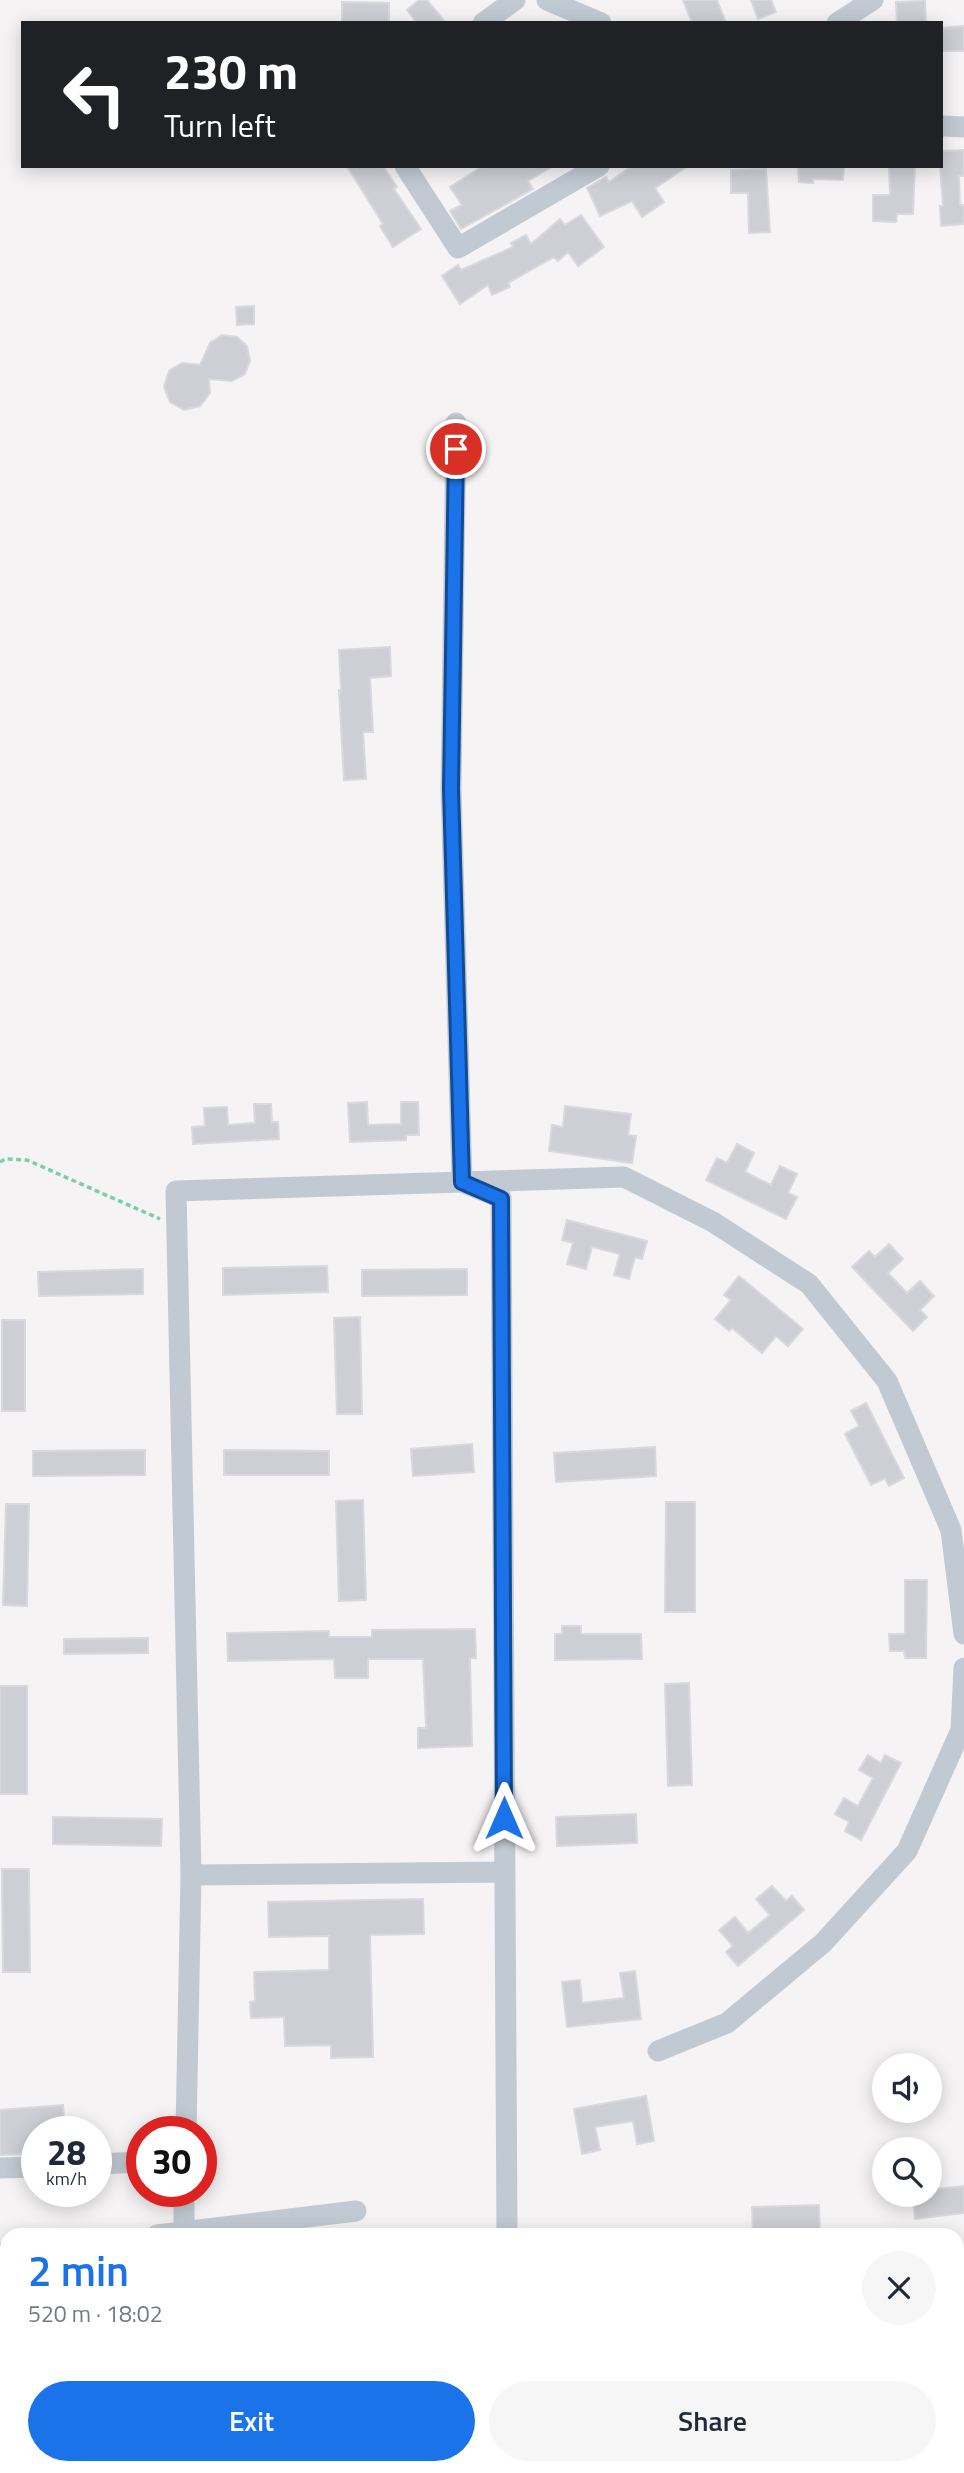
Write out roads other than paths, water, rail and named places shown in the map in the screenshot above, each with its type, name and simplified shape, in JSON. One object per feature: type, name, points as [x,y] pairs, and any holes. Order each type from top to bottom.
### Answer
[{"type":"street","points":[[486,21],[515,0]]},
{"type":"street","points":[[547,0],[596,21]]},
{"type":"street","points":[[840,21],[873,0]]},
{"type":"street","points":[[943,126],[964,127]]},
{"type":"street","points":[[406,168],[458,248],[595,168]]},
{"type":"street","points":[[456,423],[451,789],[462,1182]]},
{"type":"street","points":[[186,2116],[191,1875],[176,1191],[624,1177],[713,1222],[809,1284],[887,1381],[951,1530],[964,1634]]},
{"type":"street","points":[[462,1182],[501,1199],[507,2228]]},
{"type":"street","points":[[658,2051],[727,2023],[824,1943],[907,1851],[962,1730],[964,1668]]},
{"type":"street","points":[[191,1875],[504,1872]]},
{"type":"street","points":[[0,2168],[21,2167]]},
{"type":"street","points":[[184,2207],[184,2228]]},
{"type":"street","points":[[223,2228],[356,2211]]}]
